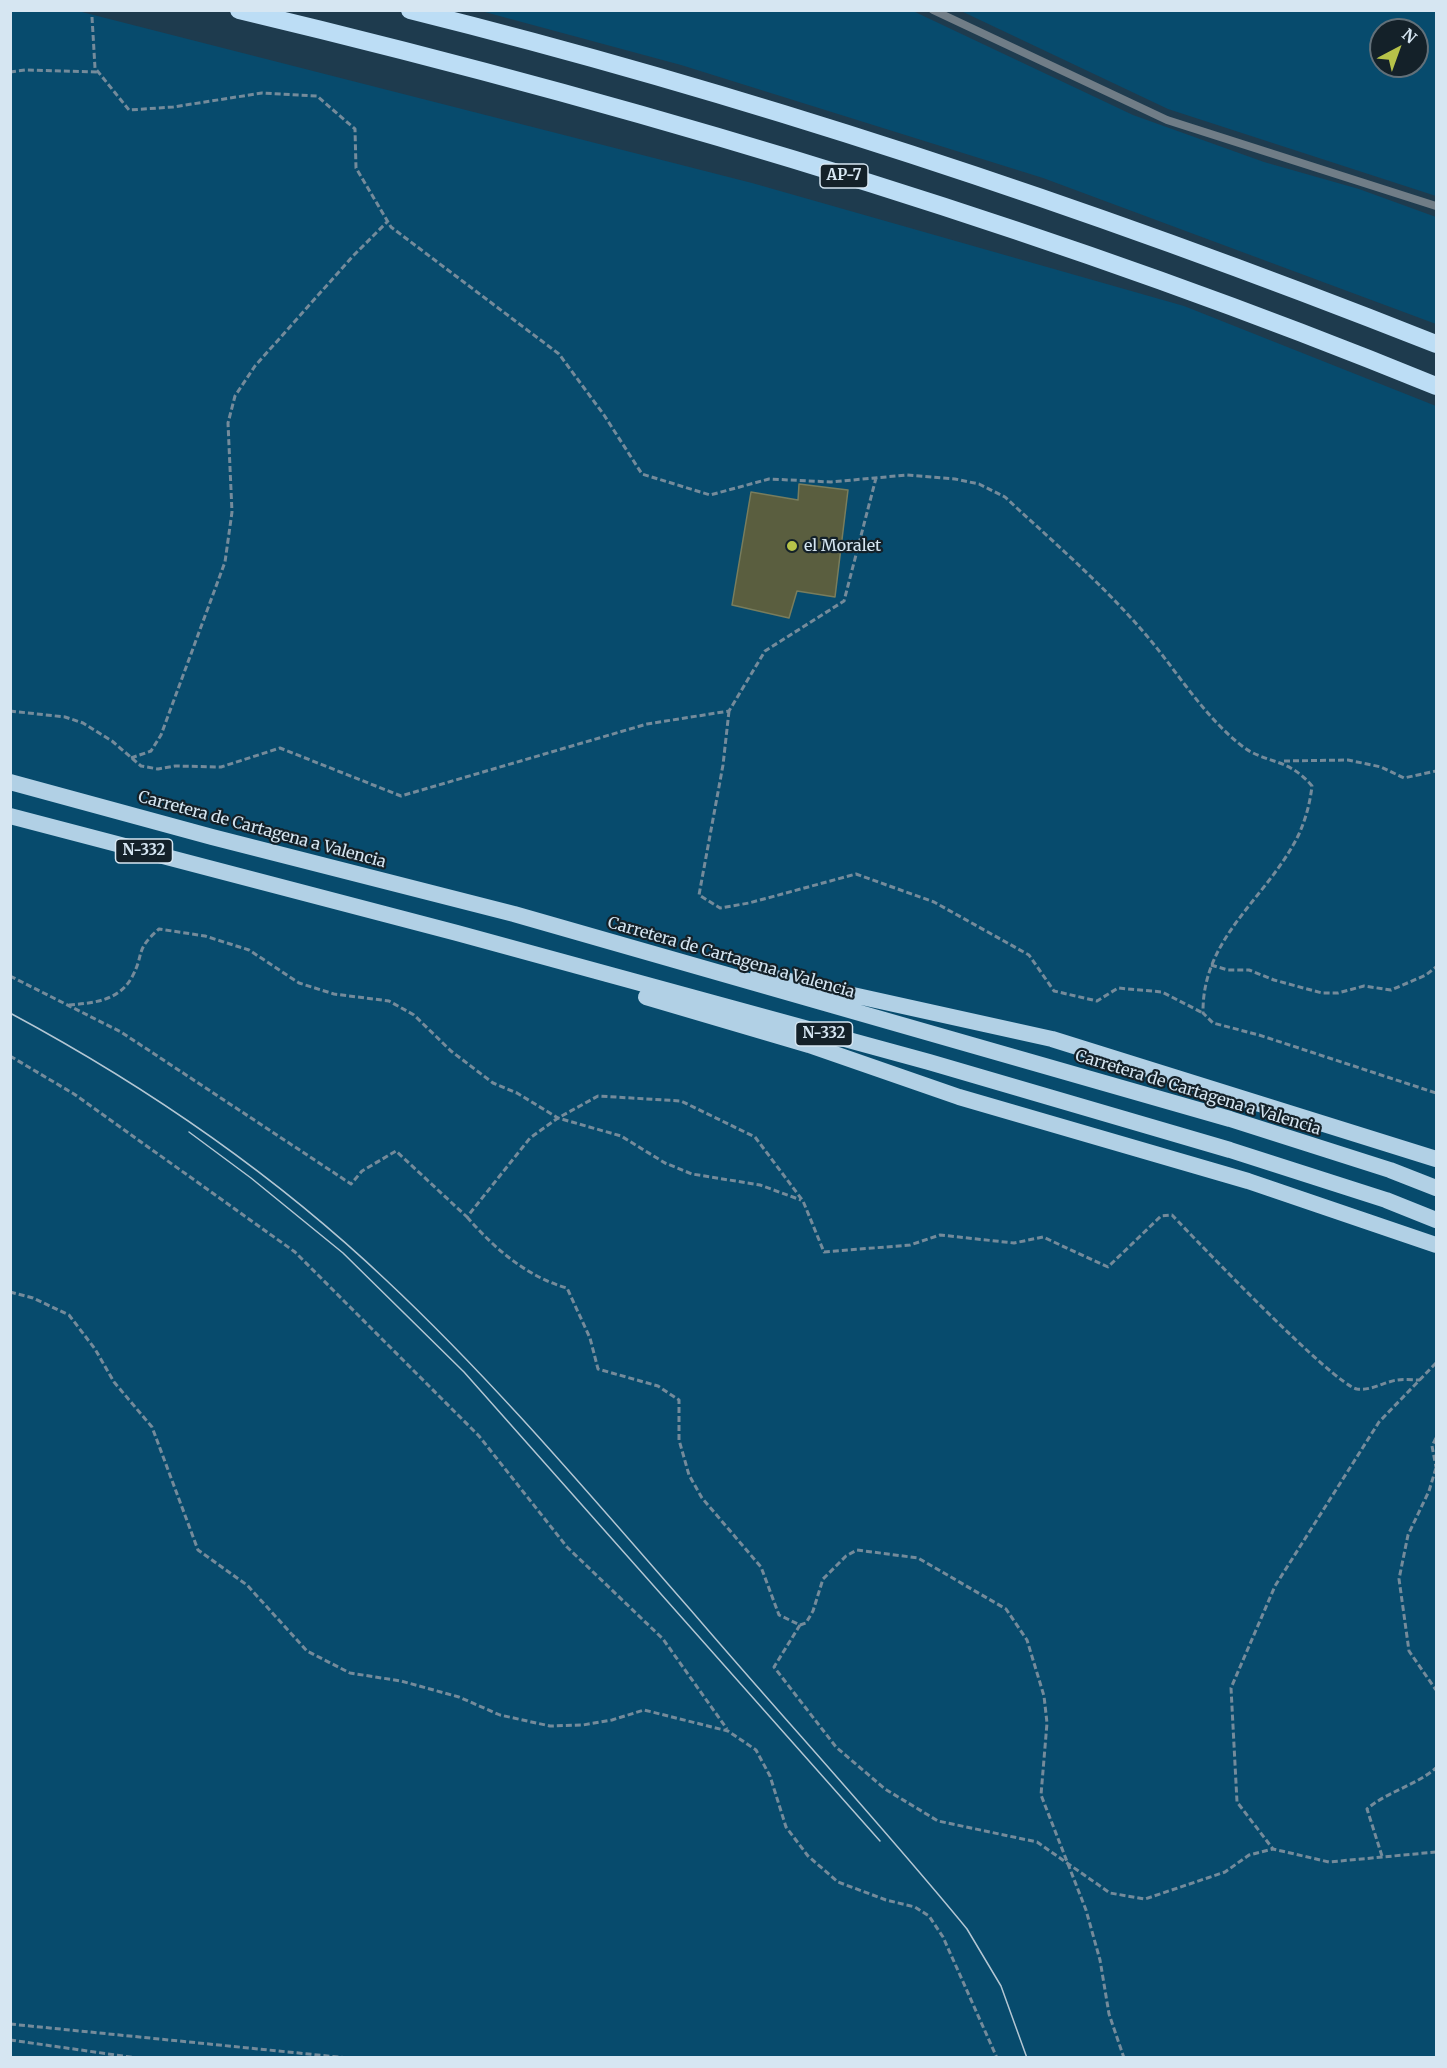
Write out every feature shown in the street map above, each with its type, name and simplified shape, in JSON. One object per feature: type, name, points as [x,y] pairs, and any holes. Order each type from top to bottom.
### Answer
[{"type":"highway","name":"AP-7","points":[[239,10],[550,88],[712,134],[966,215],[1165,283],[1437,386]]},
{"type":"highway","name":"AP-7","points":[[410,10],[703,90],[1055,201],[1437,344]]},
{"type":"highway","name":"Carretera de Cartagena a Valencia","points":[[10,782],[212,837],[514,914],[1230,1119],[1390,1170],[1437,1188]]},
{"type":"highway","name":"N-332","points":[[10,816],[457,933],[1127,1118],[1306,1174],[1437,1220]]},
{"type":"highway","name":"N-332","points":[[625,947],[1052,1039],[1437,1159]]},
{"type":"highway","points":[[533,955],[645,996],[808,1045],[959,1097],[1259,1185],[1437,1245]]},
{"type":"lane","points":[[933,10],[1167,120],[1437,206]]},
{"type":"path","points":[[92,17],[95,68],[129,110],[173,107],[262,93],[317,96],[355,129],[356,168],[391,227],[559,354],[604,415],[642,474],[710,495],[769,479],[831,482],[907,475],[955,479],[979,484],[1005,497],[1139,627],[1212,717],[1243,748],[1289,766],[1303,775],[1312,786],[1308,812],[1298,837],[1226,936],[1211,965],[1205,979],[1203,1013]]},
{"type":"path","points":[[10,72],[25,70],[99,72]]},
{"type":"path","points":[[131,759],[151,751],[161,735],[220,581],[232,512],[228,432],[236,396],[255,366],[353,256],[388,221]]},
{"type":"path","points":[[876,478],[844,602],[765,651],[729,711],[723,765],[699,895],[720,908],[749,903],[856,874],[934,902],[1029,955],[1054,991],[1097,1001],[1118,988],[1162,992],[1203,1013],[1213,1023],[1221,1026],[1260,1035],[1437,1093]]},
{"type":"path","points":[[10,711],[65,717],[83,723],[112,741],[141,766],[158,770],[175,766],[221,767],[280,748],[401,796],[647,724],[729,711]]},
{"type":"path","points":[[1284,761],[1348,760],[1381,767],[1404,778],[1437,771]]},
{"type":"path","points":[[68,1005],[97,1003],[115,995],[131,978],[142,943],[159,929],[205,936],[249,950],[299,983],[334,994],[389,1001],[414,1015],[451,1051],[493,1083],[518,1093],[558,1118],[621,1136],[665,1163],[692,1174],[760,1185],[803,1201]]},
{"type":"path","points":[[1211,965],[1228,970],[1250,970],[1274,980],[1322,993],[1338,993],[1364,986],[1391,990],[1437,967]]},
{"type":"path","points":[[10,976],[121,1032],[351,1184],[362,1171],[396,1151],[467,1217],[490,1244],[520,1266],[554,1285],[567,1288],[590,1338],[598,1369],[658,1386],[679,1400],[679,1440],[695,1486],[702,1498],[761,1567],[779,1616],[800,1625]]},
{"type":"path","points":[[10,1056],[74,1094],[295,1252],[479,1436],[567,1547],[663,1639],[728,1731]]},
{"type":"path","points":[[467,1217],[530,1138],[558,1118],[598,1096],[681,1101],[755,1137],[803,1201],[824,1252],[910,1245],[940,1235],[1014,1243],[1043,1237],[1108,1267],[1161,1216],[1172,1215],[1317,1359],[1345,1382],[1356,1389],[1362,1389],[1396,1380],[1420,1380]]},
{"type":"path","points":[[10,1292],[33,1298],[69,1315],[95,1349],[114,1382],[152,1427],[198,1550],[247,1585],[307,1652],[350,1673],[401,1681],[459,1697],[500,1715],[550,1726],[583,1725],[612,1720],[644,1710],[728,1731],[756,1750],[770,1776],[786,1827],[808,1856],[838,1881],[915,1907],[929,1916],[943,1936],[997,2058]]},
{"type":"path","points":[[1273,1849],[1238,1802],[1231,1688],[1275,1586],[1379,1422],[1437,1363]]},
{"type":"path","points":[[1437,1438],[1432,1446],[1437,1467],[1429,1491],[1408,1535],[1399,1579],[1409,1652],[1437,1690]]},
{"type":"path","points":[[1124,2058],[1107,2007],[1100,1960],[1086,1911],[1066,1862],[1041,1795],[1047,1723],[1044,1695],[1027,1640],[1006,1610],[918,1558],[857,1550],[846,1556],[823,1579],[813,1611],[806,1623],[800,1625],[774,1667],[836,1747],[885,1789],[938,1821],[1037,1842],[1066,1862],[1110,1893],[1145,1899],[1225,1872],[1249,1855],[1273,1849],[1329,1862],[1437,1852]]},
{"type":"path","points":[[1382,1856],[1367,1809],[1381,1797],[1422,1780],[1437,1768]]},
{"type":"path","points":[[10,2024],[348,2058]]},
{"type":"path","points":[[10,2040],[137,2058]]},
{"type":"shaded area","points":[[11,11],[78,11],[752,183],[1184,306],[1436,406],[1436,2057],[11,2058]]},
{"type":"shaded area","points":[[481,11],[913,11],[1133,115],[1264,162],[1359,189],[1436,217],[1436,324],[1043,178],[681,65]]},
{"type":"shaded area","points":[[961,11],[1436,11],[1436,196],[1168,109]]},
{"type":"building","name":"el Moralet","points":[[799,484],[848,490],[835,597],[797,591],[789,618],[732,605],[751,492],[798,500]]},
{"type":"tram line","points":[[10,1013],[61,1041],[159,1102],[254,1168],[343,1241],[467,1360],[583,1486],[967,1929],[1001,1986],[1027,2058]]},
{"type":"tram line","points":[[189,1132],[251,1178],[343,1253],[464,1372],[880,1841]]},
{"type":"place","name":"el Moralet","points":[[792,546]]}]
